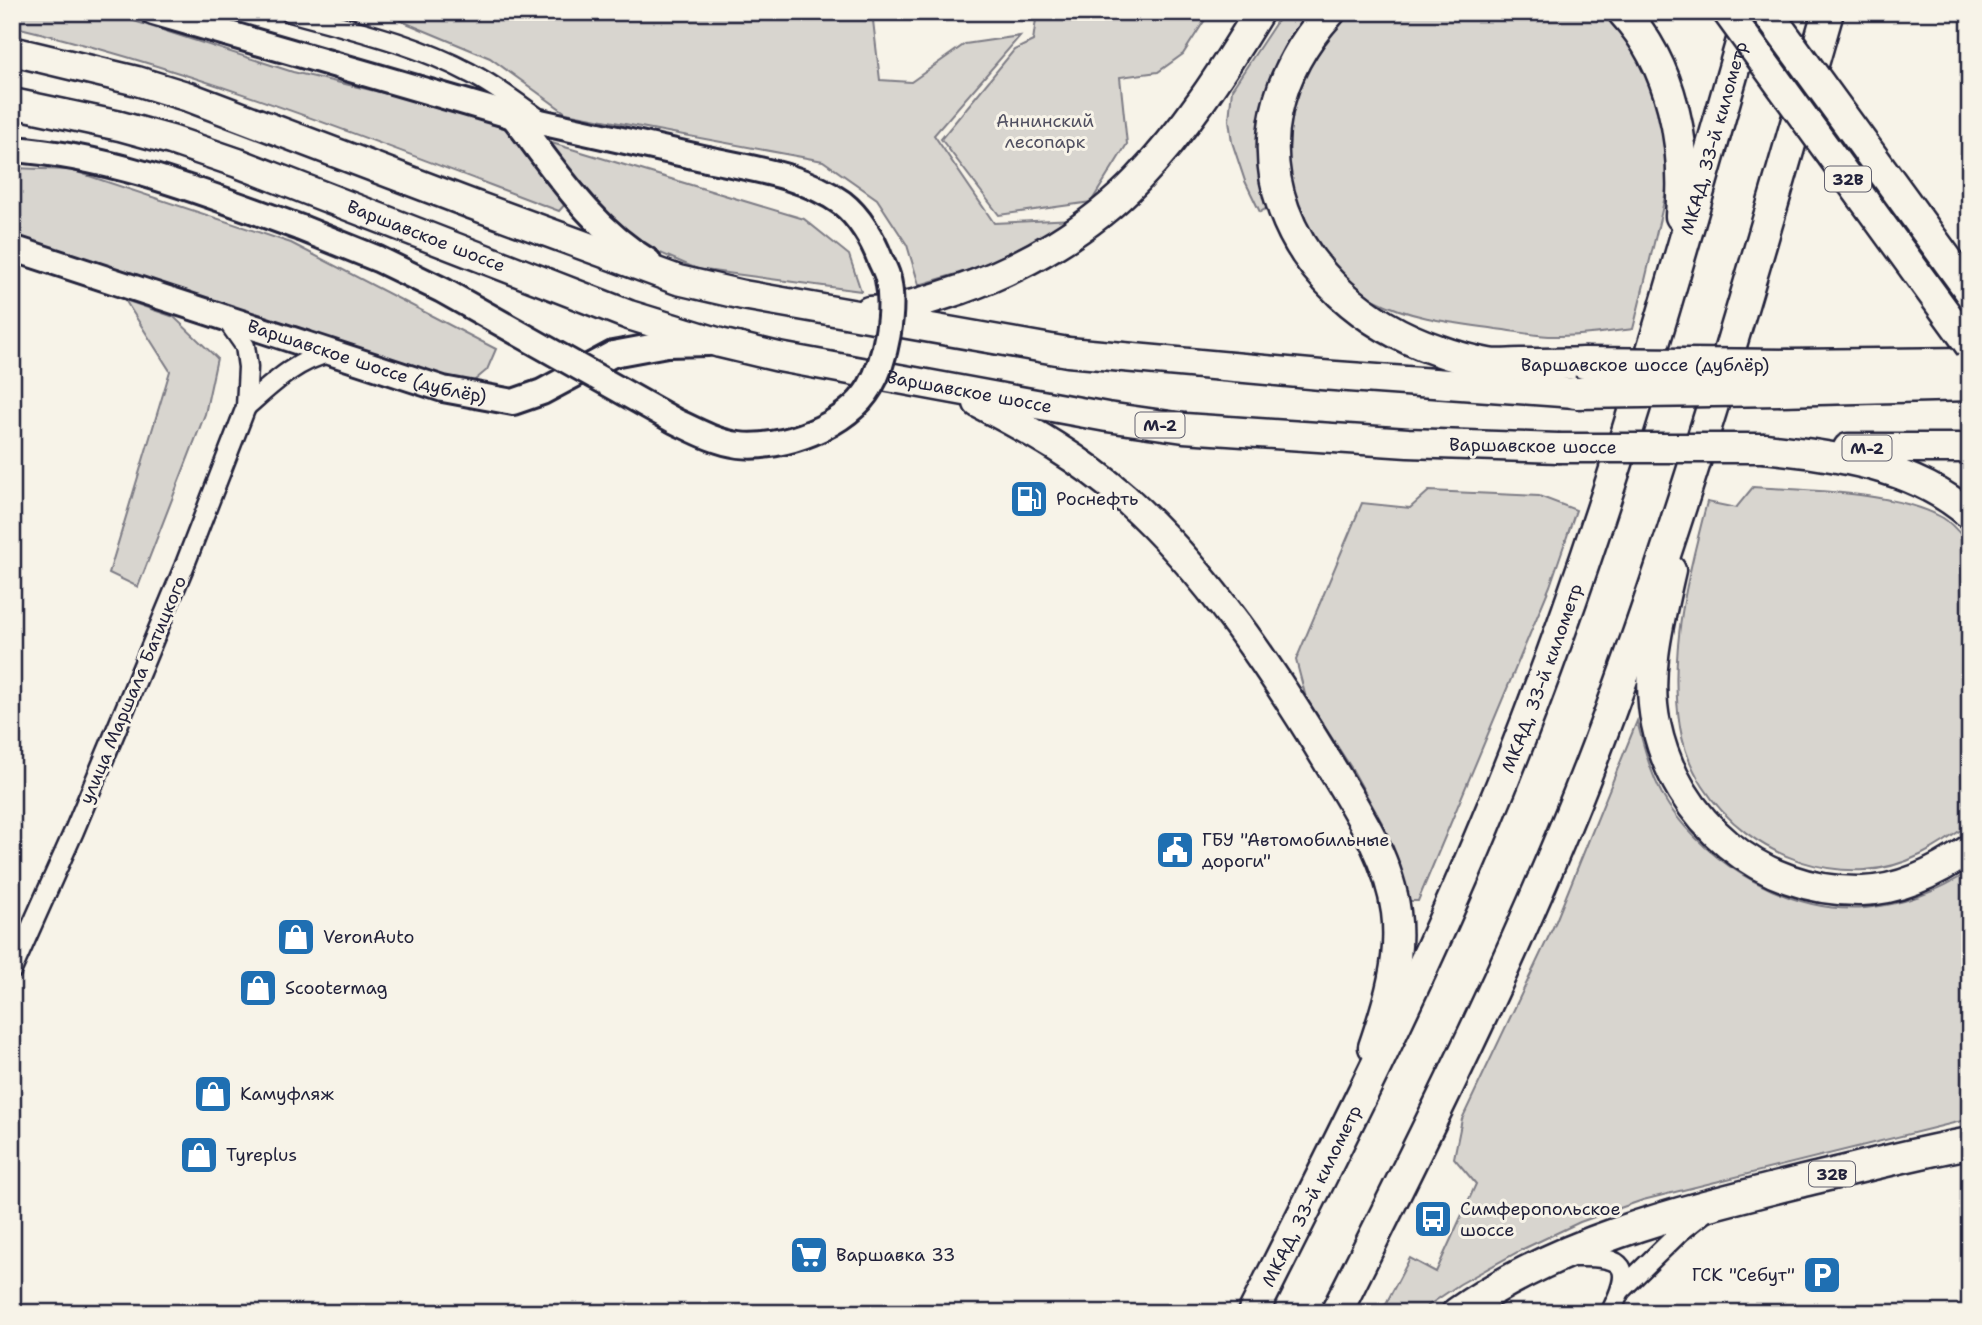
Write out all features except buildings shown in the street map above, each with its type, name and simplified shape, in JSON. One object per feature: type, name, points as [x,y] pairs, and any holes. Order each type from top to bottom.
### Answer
[{"type":"highway","points":[[1330,12],[1318,25],[1290,68],[1275,113],[1273,161],[1283,208],[1303,251],[1331,286],[1363,313],[1401,335],[1438,351],[1490,365]]},
{"type":"highway","points":[[1623,12],[1655,60],[1674,104],[1682,156],[1681,214],[1662,320]]},
{"type":"highway","name":"МКАД, 33-й километр","points":[[1253,1313],[1343,1134],[1441,926],[1486,824],[1526,722],[1603,506],[1662,320],[1750,12]]},
{"type":"highway","points":[[1767,12],[1970,291]]},
{"type":"highway","points":[[1336,1313],[1462,1059],[1554,853],[1637,637],[1704,436],[1828,12]]},
{"type":"highway","name":"Варшавское шоссе (дублёр)","points":[[1490,365],[1584,363],[1785,377],[1970,362]]},
{"type":"highway","points":[[1575,393],[1785,377],[1970,385]]},
{"type":"highway","name":"32B","points":[[1457,1313],[1514,1276],[1603,1236],[1720,1201],[1962,1143]]},
{"type":"main road","points":[[12,149],[51,152],[106,163],[189,188],[379,259],[442,289],[675,421],[715,440],[741,445],[778,444],[817,431],[845,414],[869,388],[884,351],[891,316],[888,279],[873,240],[845,205],[815,186],[776,174],[513,116],[153,12]]},
{"type":"main road","points":[[835,312],[886,311],[990,279],[1043,251],[1091,219],[1136,181],[1174,138],[1223,71],[1259,12]]},
{"type":"main road","name":"32B","points":[[1727,12],[1970,346]]},
{"type":"main road","points":[[12,51],[137,80],[188,97],[678,280],[743,295],[1068,352],[1321,375],[1575,393]]},
{"type":"main road","name":"Варшавское шоссе","points":[[12,103],[171,140],[251,168],[629,315],[720,343],[828,368],[958,391],[1184,428],[1397,442],[1558,448],[1970,448]]},
{"type":"main road","points":[[513,116],[580,203],[608,234],[678,280]]},
{"type":"main road","name":"Варшавское шоссе (дублёр)","points":[[12,248],[443,389],[513,402],[542,392],[613,354],[667,344],[720,343]]},
{"type":"main road","name":"Варшавское шоссе (дублёр)","points":[[1321,375],[1490,365]]},
{"type":"main road","points":[[958,391],[1034,432],[1087,468],[1125,498],[1203,578],[1299,713],[1371,835],[1387,873],[1396,911],[1398,944],[1386,1011],[1343,1134]]},
{"type":"main road","points":[[1704,436],[1677,538],[1662,611],[1653,681],[1655,721],[1665,758],[1681,792],[1703,821],[1728,846],[1792,880],[1828,889],[1863,891],[1894,886],[1925,876],[1970,849]]},
{"type":"main road","points":[[1764,448],[1818,454],[1875,466],[1919,482],[1954,502],[1970,515]]},
{"type":"street","points":[[290,12],[400,43],[442,59],[496,88],[543,123]]},
{"type":"street","name":"улица Маршала Батицкого","points":[[12,970],[74,831],[184,567],[246,407],[248,367],[245,346],[226,319]]},
{"type":"street","name":"улица Маршала Батицкого","points":[[246,407],[279,377],[313,356],[329,353]]},
{"type":"street","points":[[1621,1290],[1680,1232],[1720,1201]]},
{"type":"street","points":[[1551,1258],[1601,1257],[1612,1259],[1618,1264],[1623,1274],[1621,1290],[1610,1313]]},
{"type":"green space","points":[[12,12],[106,12],[293,72],[505,121],[568,201],[559,211],[220,86],[82,44],[12,26]]},
{"type":"green space","points":[[501,12],[872,12],[880,80],[911,82],[965,44],[1020,36],[934,135],[994,223],[1074,219],[983,266],[919,285],[907,245],[877,199],[823,161],[566,113],[490,58],[399,20]]},
{"type":"green space","name":"Аннинский лесопарк","points":[[1037,12],[1210,12],[1183,54],[1158,72],[1120,77],[1127,144],[1091,202],[999,215],[941,139],[1014,50],[1033,41]]},
{"type":"green space","points":[[1283,12],[1310,12],[1297,28],[1276,64],[1263,103],[1258,144],[1260,175],[1267,208],[1260,212],[1245,181],[1232,142],[1229,120],[1232,89]]},
{"type":"green space","points":[[1348,12],[1603,12],[1628,43],[1647,79],[1661,117],[1668,156],[1665,196],[1633,329],[1549,336],[1433,319],[1373,299],[1351,285],[1333,267],[1304,221],[1289,169],[1287,142],[1292,102],[1303,74],[1319,48]]},
{"type":"green space","points":[[545,141],[804,219],[849,255],[861,291],[697,269],[633,241]]},
{"type":"green space","points":[[12,168],[71,170],[291,243],[496,349],[487,370],[468,386],[12,241]]},
{"type":"green space","points":[[125,300],[174,317],[217,358],[205,414],[138,587],[109,573],[170,371]]},
{"type":"green space","points":[[1753,487],[1851,494],[1902,503],[1943,518],[1970,545],[1970,823],[1934,848],[1908,861],[1865,870],[1833,869],[1802,862],[1773,850],[1746,833],[1722,811],[1703,786],[1688,758],[1680,727],[1676,670],[1682,613],[1693,557],[1707,502],[1736,508]]},
{"type":"green space","points":[[1429,491],[1539,496],[1576,510],[1550,586],[1418,901],[1408,901],[1398,861],[1382,823],[1352,769],[1306,698],[1296,660],[1362,503],[1410,508]]},
{"type":"green space","points":[[1637,721],[1658,786],[1686,828],[1729,866],[1781,894],[1837,908],[1865,908],[1920,896],[1970,871],[1970,1119],[1643,1200],[1580,1222],[1523,1249],[1460,1284],[1417,1313],[1381,1313],[1410,1258],[1436,1272],[1476,1184],[1454,1158],[1462,1119],[1556,921]]},
{"type":"place","name":"Роснефть","points":[[1029,499]]},
{"type":"place","name":"ГБУ \"Автомобильные дороги\"","points":[[1175,850]]},
{"type":"place","name":"VeronAuto","points":[[296,937]]},
{"type":"place","name":"Scootermag","points":[[258,988]]},
{"type":"place","name":"Камуфляж","points":[[213,1094]]},
{"type":"place","name":"Tyreplus","points":[[199,1155]]},
{"type":"place","name":"Симферопольское шоссе","points":[[1433,1219]]},
{"type":"place","name":"Варшавка 33","points":[[809,1255]]},
{"type":"place","name":"ГСК \"Себут\"","points":[[1822,1275]]}]
